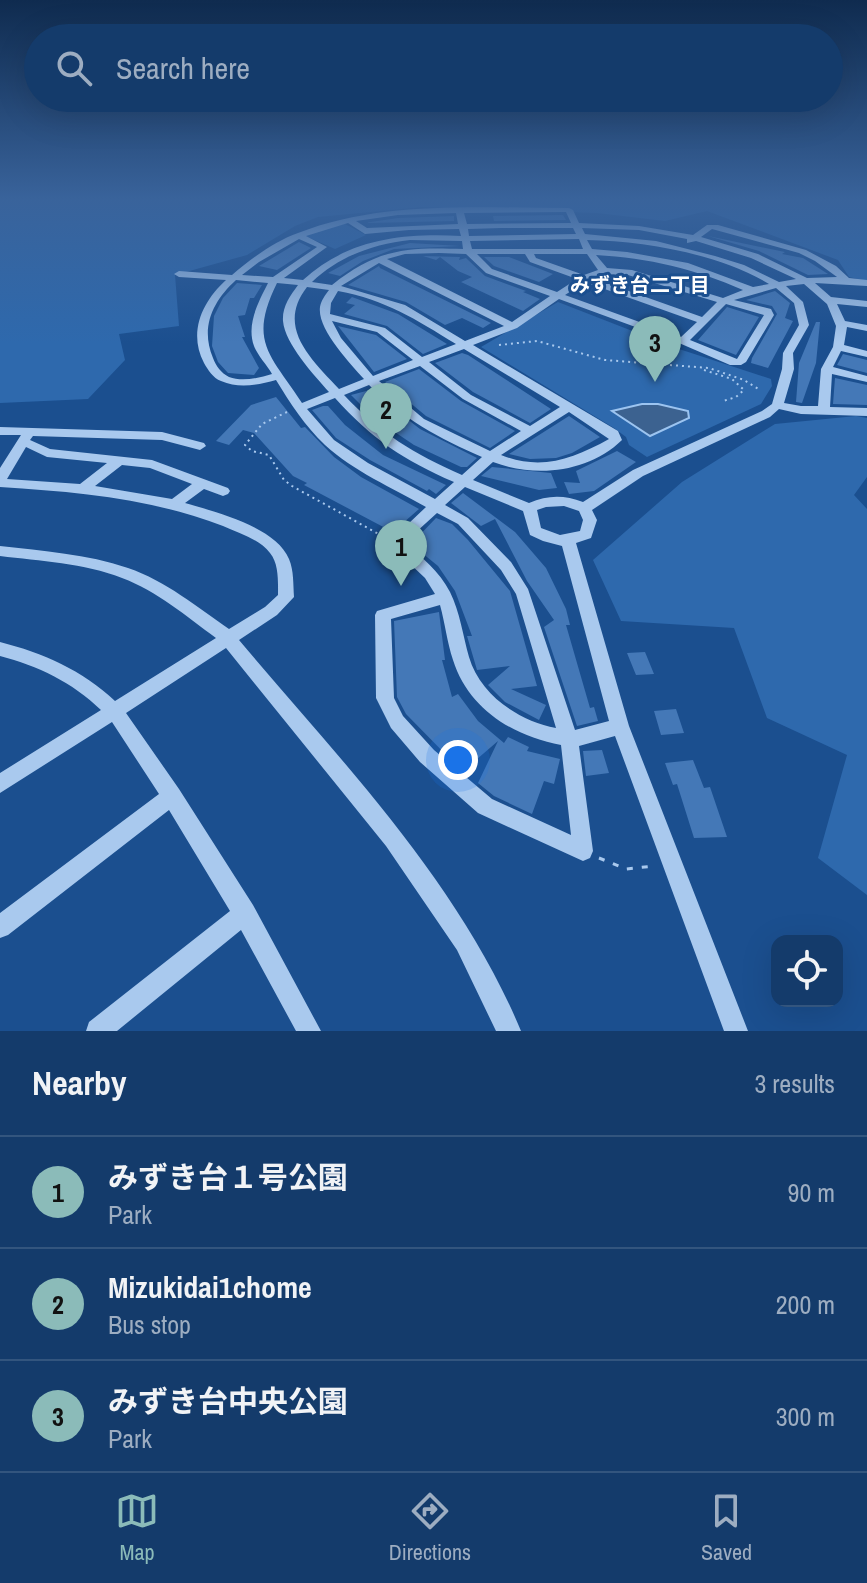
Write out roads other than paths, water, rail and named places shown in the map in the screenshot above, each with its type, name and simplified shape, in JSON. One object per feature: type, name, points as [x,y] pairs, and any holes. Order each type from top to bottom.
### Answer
[{"type":"street","points":[[279,247],[232,278],[219,292],[202,326],[211,368],[222,379],[241,383],[279,376]]},
{"type":"street","points":[[323,247],[274,281],[260,308],[257,328],[259,345],[299,408],[330,443],[363,466],[463,521],[489,546],[523,593],[569,739],[583,851],[485,806],[427,756],[397,722],[385,698],[383,615],[445,597]]},
{"type":"street","points":[[366,247],[349,254],[304,284],[290,308],[288,324],[298,342],[337,395],[363,422],[392,445],[529,508],[544,502],[565,501],[584,508],[590,520],[586,534],[568,542],[548,540],[535,531],[529,508]]},
{"type":"street","points":[[299,408],[421,364],[517,323],[557,296],[584,278],[604,271],[629,272],[767,311],[769,315],[741,362],[734,363],[683,341],[557,296],[489,271],[467,247]]},
{"type":"street","points":[[586,247],[604,271]]},
{"type":"street","points":[[584,508],[638,473],[736,430],[777,405],[788,369],[788,353],[804,325],[798,301],[780,286],[738,267],[673,247]]},
{"type":"street","points":[[719,247],[773,264],[808,282],[830,300],[841,323],[838,347],[827,369],[824,410]]},
{"type":"street","points":[[785,247],[828,263],[845,279]]},
{"type":"street","points":[[179,274],[336,288],[402,307],[614,434],[616,440],[568,464],[543,468],[515,466],[435,432],[409,417],[371,382],[330,331],[324,307],[336,288],[383,257],[421,250],[588,250],[660,258],[714,274],[753,291]]},
{"type":"street","points":[[528,252],[533,260],[703,321]]},
{"type":"street","points":[[383,257],[517,323]]},
{"type":"street","points":[[683,341],[724,301],[753,291],[845,279],[867,283]]},
{"type":"street","points":[[830,300],[867,304]]},
{"type":"street","points":[[325,316],[381,330],[467,397],[530,431]]},
{"type":"street","points":[[841,323],[867,328]]},
{"type":"street","points":[[838,347],[867,354]]},
{"type":"street","points":[[827,369],[867,379]]},
{"type":"street","points":[[777,405],[801,410],[867,412]]},
{"type":"street","points":[[567,408],[491,456],[462,479],[395,543],[426,569],[445,597],[463,664],[479,693],[506,717],[535,730],[569,739],[620,726]]},
{"type":"street","points":[[0,431],[26,436],[162,436],[200,446]]},
{"type":"street","points":[[26,436],[47,453],[152,464],[223,491]]},
{"type":"street","points":[[0,784],[271,611],[286,597],[285,570],[278,551],[250,532],[139,494],[0,481],[26,436]]},
{"type":"street","points":[[83,488],[119,461]]},
{"type":"street","points":[[175,504],[202,483]]},
{"type":"street","points":[[568,542],[620,726],[736,1031]]},
{"type":"street","points":[[0,551],[69,559],[126,573],[168,594],[227,637],[393,839],[465,942],[509,1031]]},
{"type":"street","points":[[0,649],[27,655],[71,676],[114,712],[172,796],[245,913],[309,1031]]},
{"type":"street","points":[[0,927],[172,796]]},
{"type":"street","points":[[98,1031],[245,913]]},
{"type":"place","name":"みずき台中央公園","points":[[655,382]]},
{"type":"place","name":"Mizukidai1chome","points":[[386,449]]},
{"type":"place","name":"みずき台１号公園","points":[[401,586]]},
{"type":"district","name":"みずき台二丁目","points":[[640,285]]}]
